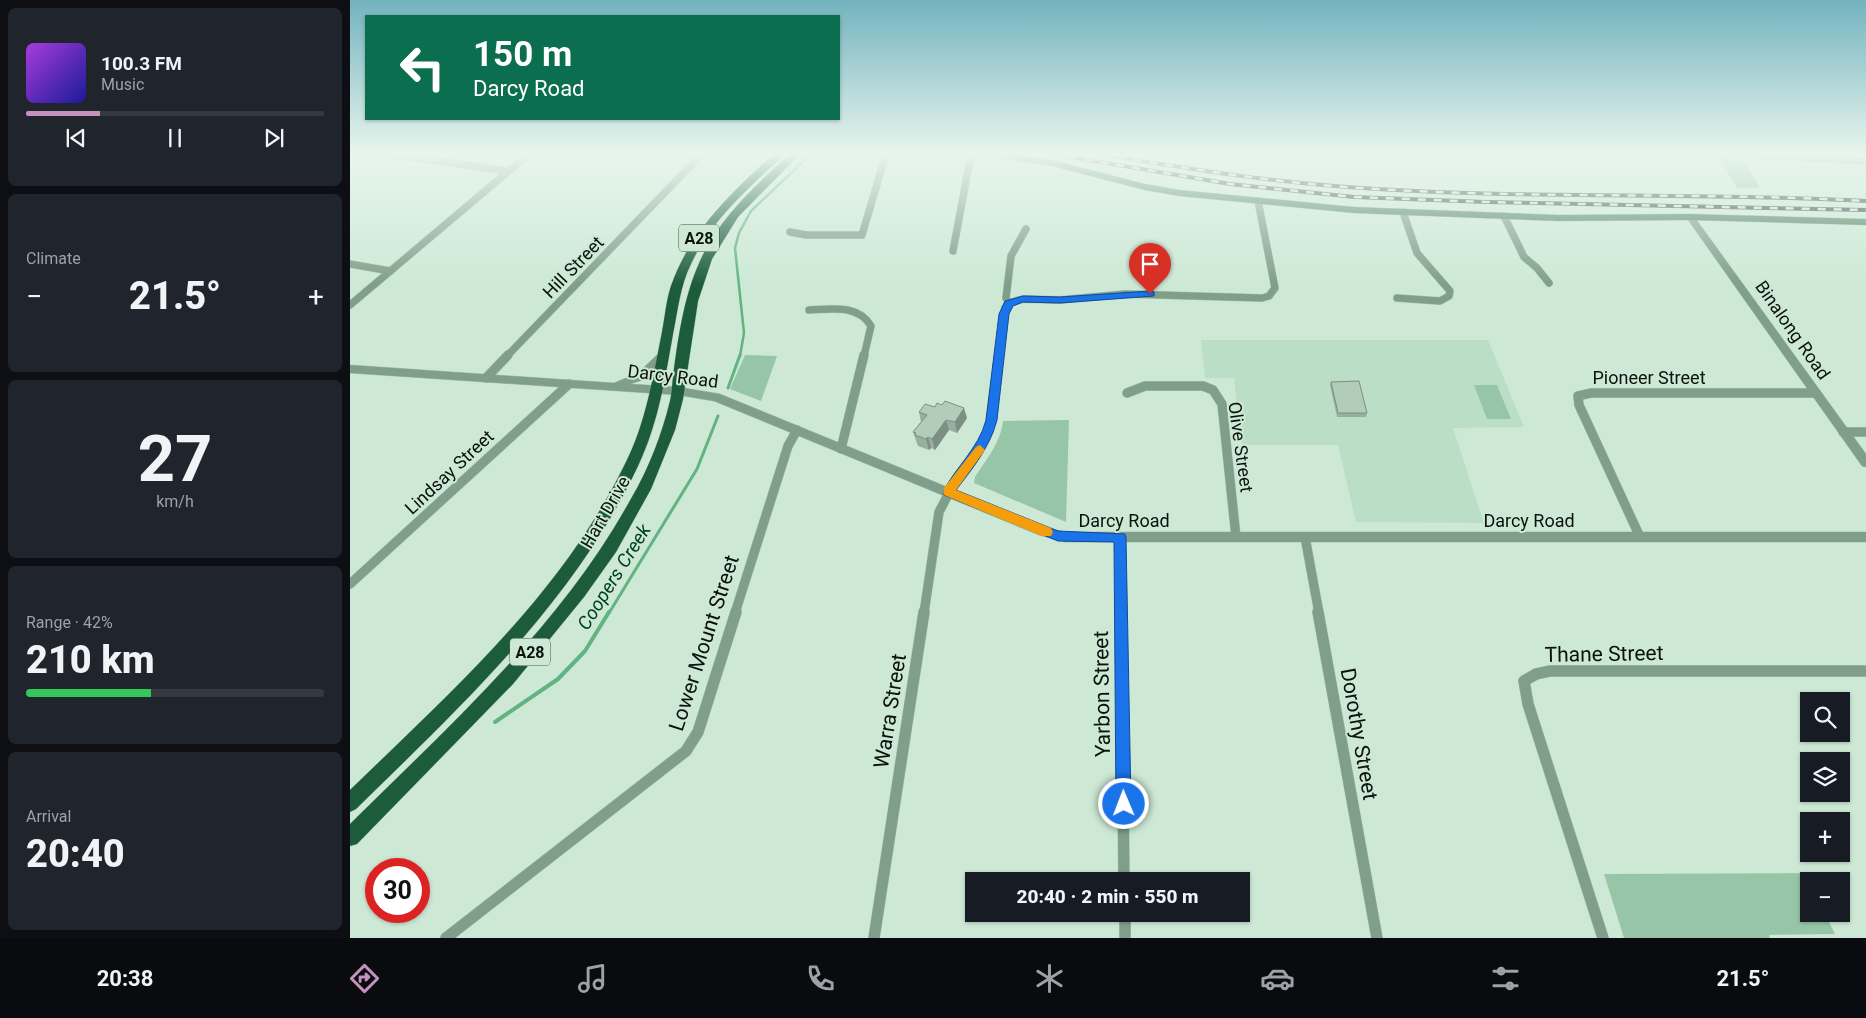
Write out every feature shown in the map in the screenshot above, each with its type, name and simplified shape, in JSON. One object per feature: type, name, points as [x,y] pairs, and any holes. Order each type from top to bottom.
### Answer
[{"type":"highway","name":"Hart Drive","points":[[350,803],[514,638],[566,574],[608,510],[632,466],[647,429],[657,390],[677,285],[698,239],[720,210],[733,198]]},
{"type":"highway","name":"Hart Drive","points":[[350,837],[506,679],[579,592],[616,537],[638,500],[666,434],[675,406],[700,275],[707,258],[728,223],[751,198]]},
{"type":"main road","points":[[1228,198],[1403,212],[1504,216],[1690,217],[1866,222]]},
{"type":"street","points":[[350,305],[476,198]]},
{"type":"street","name":"Hill Street","points":[[486,378],[660,198]]},
{"type":"street","points":[[790,232],[806,235],[862,235],[873,198]]},
{"type":"street","points":[[954,251],[963,198]]},
{"type":"street","points":[[1009,303],[1023,299],[1060,300],[1125,294],[1262,298],[1269,296],[1275,288],[1258,201]]},
{"type":"street","points":[[1397,298],[1440,300],[1449,296],[1450,291],[1417,254],[1403,212]]},
{"type":"street","points":[[1504,216],[1524,257],[1537,268],[1549,283]]},
{"type":"street","name":"Binalong Road","points":[[1690,217],[1866,463]]},
{"type":"street","name":"Warra Street","points":[[874,938],[939,512],[948,492],[980,449],[989,431],[992,420],[1004,314],[1009,303],[1006,298],[1011,256],[1026,229]]},
{"type":"street","points":[[350,264],[390,271]]},
{"type":"street","points":[[809,310],[857,312],[867,319],[871,326],[841,449]]},
{"type":"street","points":[[602,386],[628,382],[642,376],[664,356]]},
{"type":"street","name":"Darcy Road","points":[[350,369],[678,391],[728,401],[841,449],[1058,536],[1866,537]]},
{"type":"street","name":"Lindsay Street","points":[[350,584],[569,384]]},
{"type":"street","name":"Olive Street","points":[[1127,393],[1145,386],[1203,386],[1213,390],[1219,396],[1222,404],[1236,537]]},
{"type":"street","name":"Pioneer Street","points":[[1640,537],[1579,405],[1578,396],[1591,393],[1816,393]]},
{"type":"street","name":"Lower Mount Street","points":[[446,938],[674,760],[693,742],[698,732],[788,446],[798,430]]},
{"type":"street","points":[[1844,432],[1866,432]]},
{"type":"street","name":"Yarbon Street","points":[[1120,537],[1124,872]]},
{"type":"street","name":"Dorothy Street","points":[[1305,537],[1376,938]]},
{"type":"street","points":[[350,572],[362,574]]},
{"type":"street","name":"Thane Street","points":[[1603,938],[1528,704],[1524,681],[1536,674],[1550,672],[1866,671]]},
{"type":"street","points":[[1125,922],[1125,938]]},
{"type":"shaded area","points":[[1201,340],[1488,340],[1524,427],[1453,428],[1484,523],[1356,522],[1338,445],[1242,445],[1234,378],[1205,378]]},
{"type":"shaded area","points":[[745,355],[777,356],[761,401],[730,389]]},
{"type":"shaded area","points":[[1474,385],[1497,385],[1511,419],[1487,419]]},
{"type":"shaded area","points":[[1069,420],[1066,522],[974,483],[975,477],[996,443],[1003,421]]},
{"type":"shaded area","points":[[1800,873],[1800,922],[1829,922],[1835,934],[1769,935],[1770,938],[1624,938],[1604,874]]},
{"type":"building","points":[[1359,381],[1367,413],[1338,413],[1331,382]]},
{"type":"building","points":[[945,401],[964,408],[955,422],[946,420],[932,439],[915,435],[916,433],[913,432],[927,415],[919,412],[925,404],[935,407],[937,403],[942,405]]},
{"type":"waterway","name":"Coopers Creek","points":[[740,356],[744,333],[735,248],[739,233],[751,211],[765,198]]},
{"type":"waterway","name":"Coopers Creek","points":[[728,388],[740,355]]},
{"type":"waterway","name":"Coopers Creek","points":[[609,613],[697,469],[718,416]]},
{"type":"waterway","name":"Coopers Creek","points":[[495,722],[558,679],[585,651],[609,612]]},
{"type":"railway","points":[[1374,198],[1866,210]]},
{"type":"railway","points":[[1791,198],[1866,201]]},
{"type":"slow traffic","points":[[980,450],[948,492],[1047,532]]},
{"type":"route","points":[[1124,804],[1120,537],[1058,536],[948,492],[980,449],[989,431],[992,420],[1004,314],[1005,308],[1009,303],[1023,299],[1060,300],[1125,294],[1150,294]]}]
